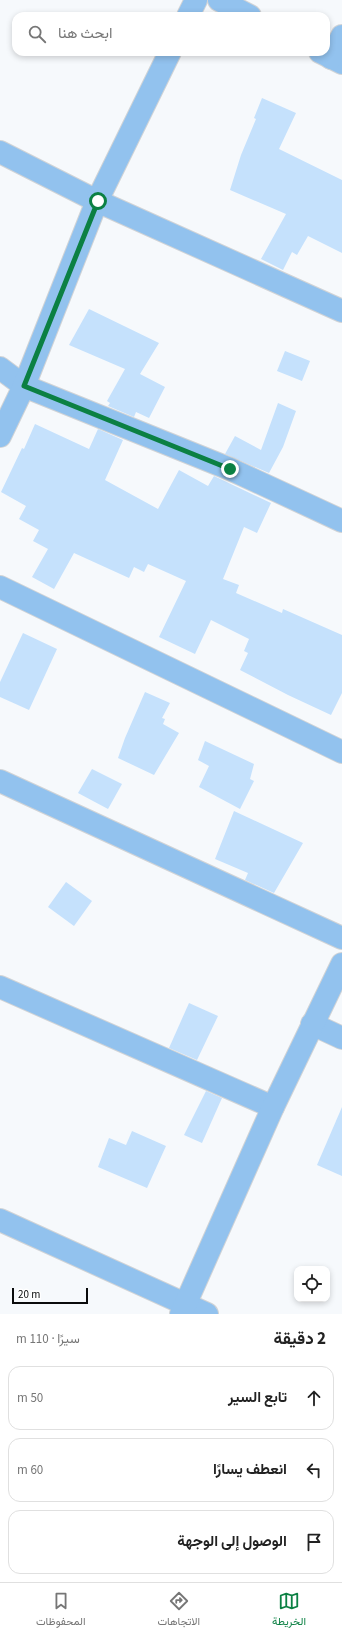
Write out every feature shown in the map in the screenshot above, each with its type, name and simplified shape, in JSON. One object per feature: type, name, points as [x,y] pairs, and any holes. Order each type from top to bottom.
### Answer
[{"type":"street","points":[[190,12],[196,0]]},
{"type":"street","points":[[219,0],[242,12]]},
{"type":"street","points":[[331,57],[342,36]]},
{"type":"street","points":[[0,436],[24,386],[98,201],[168,56]]},
{"type":"street","points":[[0,152],[98,201],[342,311]]},
{"type":"street","points":[[0,368],[24,386],[230,469],[342,522]]},
{"type":"street","points":[[0,587],[342,752]]},
{"type":"street","points":[[0,781],[342,938]]},
{"type":"street","points":[[183,1309],[273,1107],[342,964]]},
{"type":"street","points":[[0,987],[273,1107]]},
{"type":"street","points":[[312,1024],[342,1038]]},
{"type":"street","points":[[0,1220],[183,1309],[207,1314]]},
{"type":"building","points":[[262,98],[296,113],[279,149],[342,180],[342,253],[308,236],[297,255],[292,252],[283,270],[261,259],[286,214],[230,190],[241,155],[256,119],[254,118]]},
{"type":"building","points":[[89,309],[159,343],[140,374],[165,387],[149,418],[136,412],[134,417],[108,406],[110,403],[107,401],[125,369],[69,345]]},
{"type":"building","points":[[285,351],[310,361],[302,381],[277,371]]},
{"type":"building","points":[[278,403],[296,411],[283,447],[269,473],[225,454],[235,436],[261,450]]},
{"type":"building","points":[[35,424],[89,449],[98,429],[123,440],[105,480],[158,509],[179,470],[208,486],[214,476],[271,503],[257,533],[244,527],[223,579],[239,585],[236,593],[282,613],[283,609],[342,635],[342,693],[331,715],[240,670],[248,653],[244,651],[249,639],[211,620],[195,654],[159,637],[186,581],[148,564],[144,572],[134,567],[129,578],[74,553],[54,589],[32,577],[48,549],[33,541],[39,530],[19,519],[26,506],[1,492],[22,448],[24,449]]},
{"type":"building","points":[[23,633],[57,649],[29,710],[0,697],[0,682]]},
{"type":"building","points":[[145,692],[170,703],[162,718],[165,719],[163,724],[179,733],[154,775],[118,758]]},
{"type":"building","points":[[205,741],[254,764],[250,779],[254,781],[240,809],[199,787],[209,766],[198,760]]},
{"type":"building","points":[[92,769],[122,784],[108,809],[78,793]]},
{"type":"building","points":[[234,811],[303,843],[274,893],[245,880],[248,873],[215,859]]},
{"type":"building","points":[[66,882],[92,901],[74,926],[48,907]]},
{"type":"building","points":[[189,1003],[218,1016],[197,1060],[169,1048]]},
{"type":"building","points":[[206,1091],[222,1098],[202,1143],[184,1135]]},
{"type":"building","points":[[342,1107],[342,1176],[317,1165]]},
{"type":"building","points":[[132,1131],[166,1146],[147,1188],[98,1167],[109,1138],[126,1145]]},
{"type":"route","points":[[98,201],[24,386],[230,469]]}]
